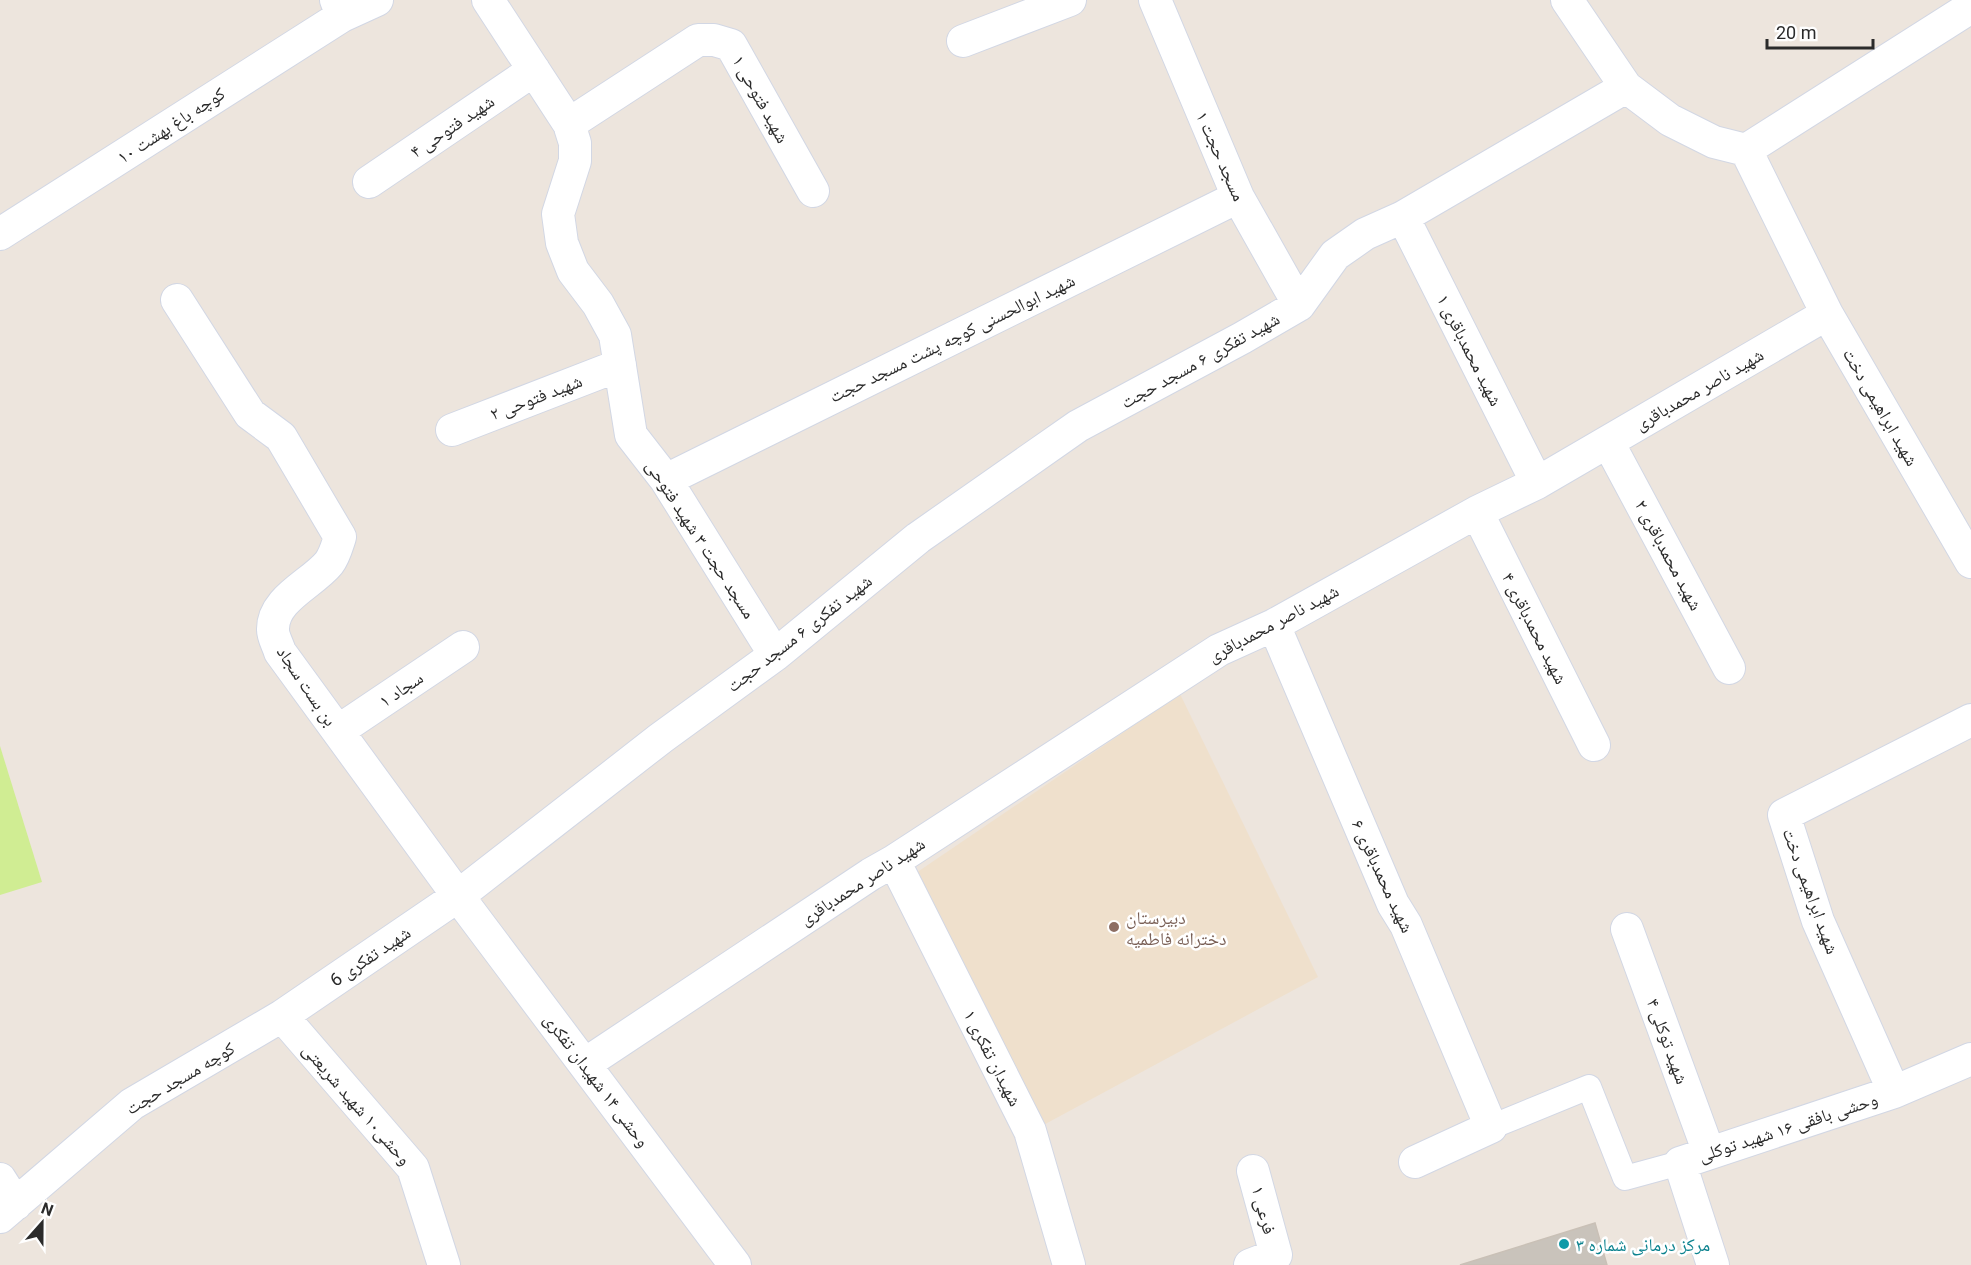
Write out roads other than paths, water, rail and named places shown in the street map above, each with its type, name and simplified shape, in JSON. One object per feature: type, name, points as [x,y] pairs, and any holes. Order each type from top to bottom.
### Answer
[{"type":"street","name":"کوچه باغ بهشت ۱۰","points":[[0,234],[339,8],[377,0]]},
{"type":"street","name":"مسجد حجت ۳ شهید فتوحی","points":[[488,0],[569,124],[575,142],[576,160],[558,214],[562,243],[573,271],[598,304],[615,335],[631,435],[666,480],[775,655]]},
{"type":"street","points":[[963,40],[1070,0]]},
{"type":"street","name":"مسجد حجت ۱","points":[[1155,0],[1238,197],[1299,305]]},
{"type":"street","points":[[1567,0],[1626,87],[1670,120],[1714,142],[1746,150],[1971,7]]},
{"type":"street","name":"شهید فتوحی ۱","points":[[569,124],[698,40],[714,40],[731,45],[813,190]]},
{"type":"street","name":"شهید فتوحی ۴","points":[[369,182],[534,70]]},
{"type":"street","name":"شهید تفکری ۶ مسجد حجت","points":[[458,896],[661,738],[775,655],[918,538],[1078,426],[1299,305],[1335,255],[1365,234],[1403,217],[1626,87]]},
{"type":"street","points":[[1746,150],[1827,314]]},
{"type":"street","name":"شهید ابوالحسنی کوچه پشت مسجد حجت","points":[[666,480],[1238,197]]},
{"type":"street","name":"شهید محمدباقری ۱","points":[[1403,217],[1537,483]]},
{"type":"street","name":"بن بست سجاد","points":[[177,300],[250,414],[281,437],[340,537],[336,550],[328,563],[280,607],[274,619],[273,631],[280,652],[458,896]]},
{"type":"street","name":"شهید ناصر محمدباقری","points":[[585,1064],[871,874],[1219,650],[1274,625],[1477,512],[1537,483],[1827,314]]},
{"type":"street","name":"شهید ابراهیمی دخت","points":[[1827,314],[1971,562]]},
{"type":"street","name":"شهید فتوحی ۲","points":[[452,430],[620,365]]},
{"type":"street","name":"شهید محمدباقری ۲","points":[[1608,442],[1730,668]]},
{"type":"street","name":"شهید محمدباقری ۴","points":[[1477,512],[1594,746]]},
{"type":"street","name":"شهید محمدباقری ۶","points":[[1274,625],[1393,904],[1406,925],[1491,1127]]},
{"type":"street","name":"سجاد ۱","points":[[338,731],[463,647]]},
{"type":"street","name":"شهید ابراهیمی دخت","points":[[1894,1092],[1818,921],[1784,815],[1971,720]]},
{"type":"street","name":"شهیدان تفکری ۱","points":[[894,861],[1030,1131],[1069,1265]]},
{"type":"street","name":"شهید تفکری 6","points":[[282,1016],[458,896]]},
{"type":"street","name":"وحشی ۱۴ شهیدان تفکری","points":[[458,896],[735,1265]]},
{"type":"street","name":"شهید توکلی ۴","points":[[1627,929],[1695,1158]]},
{"type":"street","name":"کوچه مسجد حجت","points":[[5,1200],[132,1104],[282,1016]]},
{"type":"street","name":"وحشی۱۰ شهید شریعتی","points":[[282,1016],[413,1168],[444,1265]]},
{"type":"street","name":"وحشی بافقی ۱۶ شهید توکلی","points":[[1713,1265],[1695,1158],[1894,1092],[1971,1059]]},
{"type":"street","points":[[1414,1162],[1588,1087],[1625,1178],[1695,1158]]},
{"type":"street","name":"فرعی ۱","points":[[1250,1265],[1276,1255],[1253,1172]]},
{"type":"place","name":"دبیرستان دخترانه فاطمیه","points":[[1114,927]]},
{"type":"place","name":"مرکز درمانی شماره ۳","points":[[1564,1244]]}]
